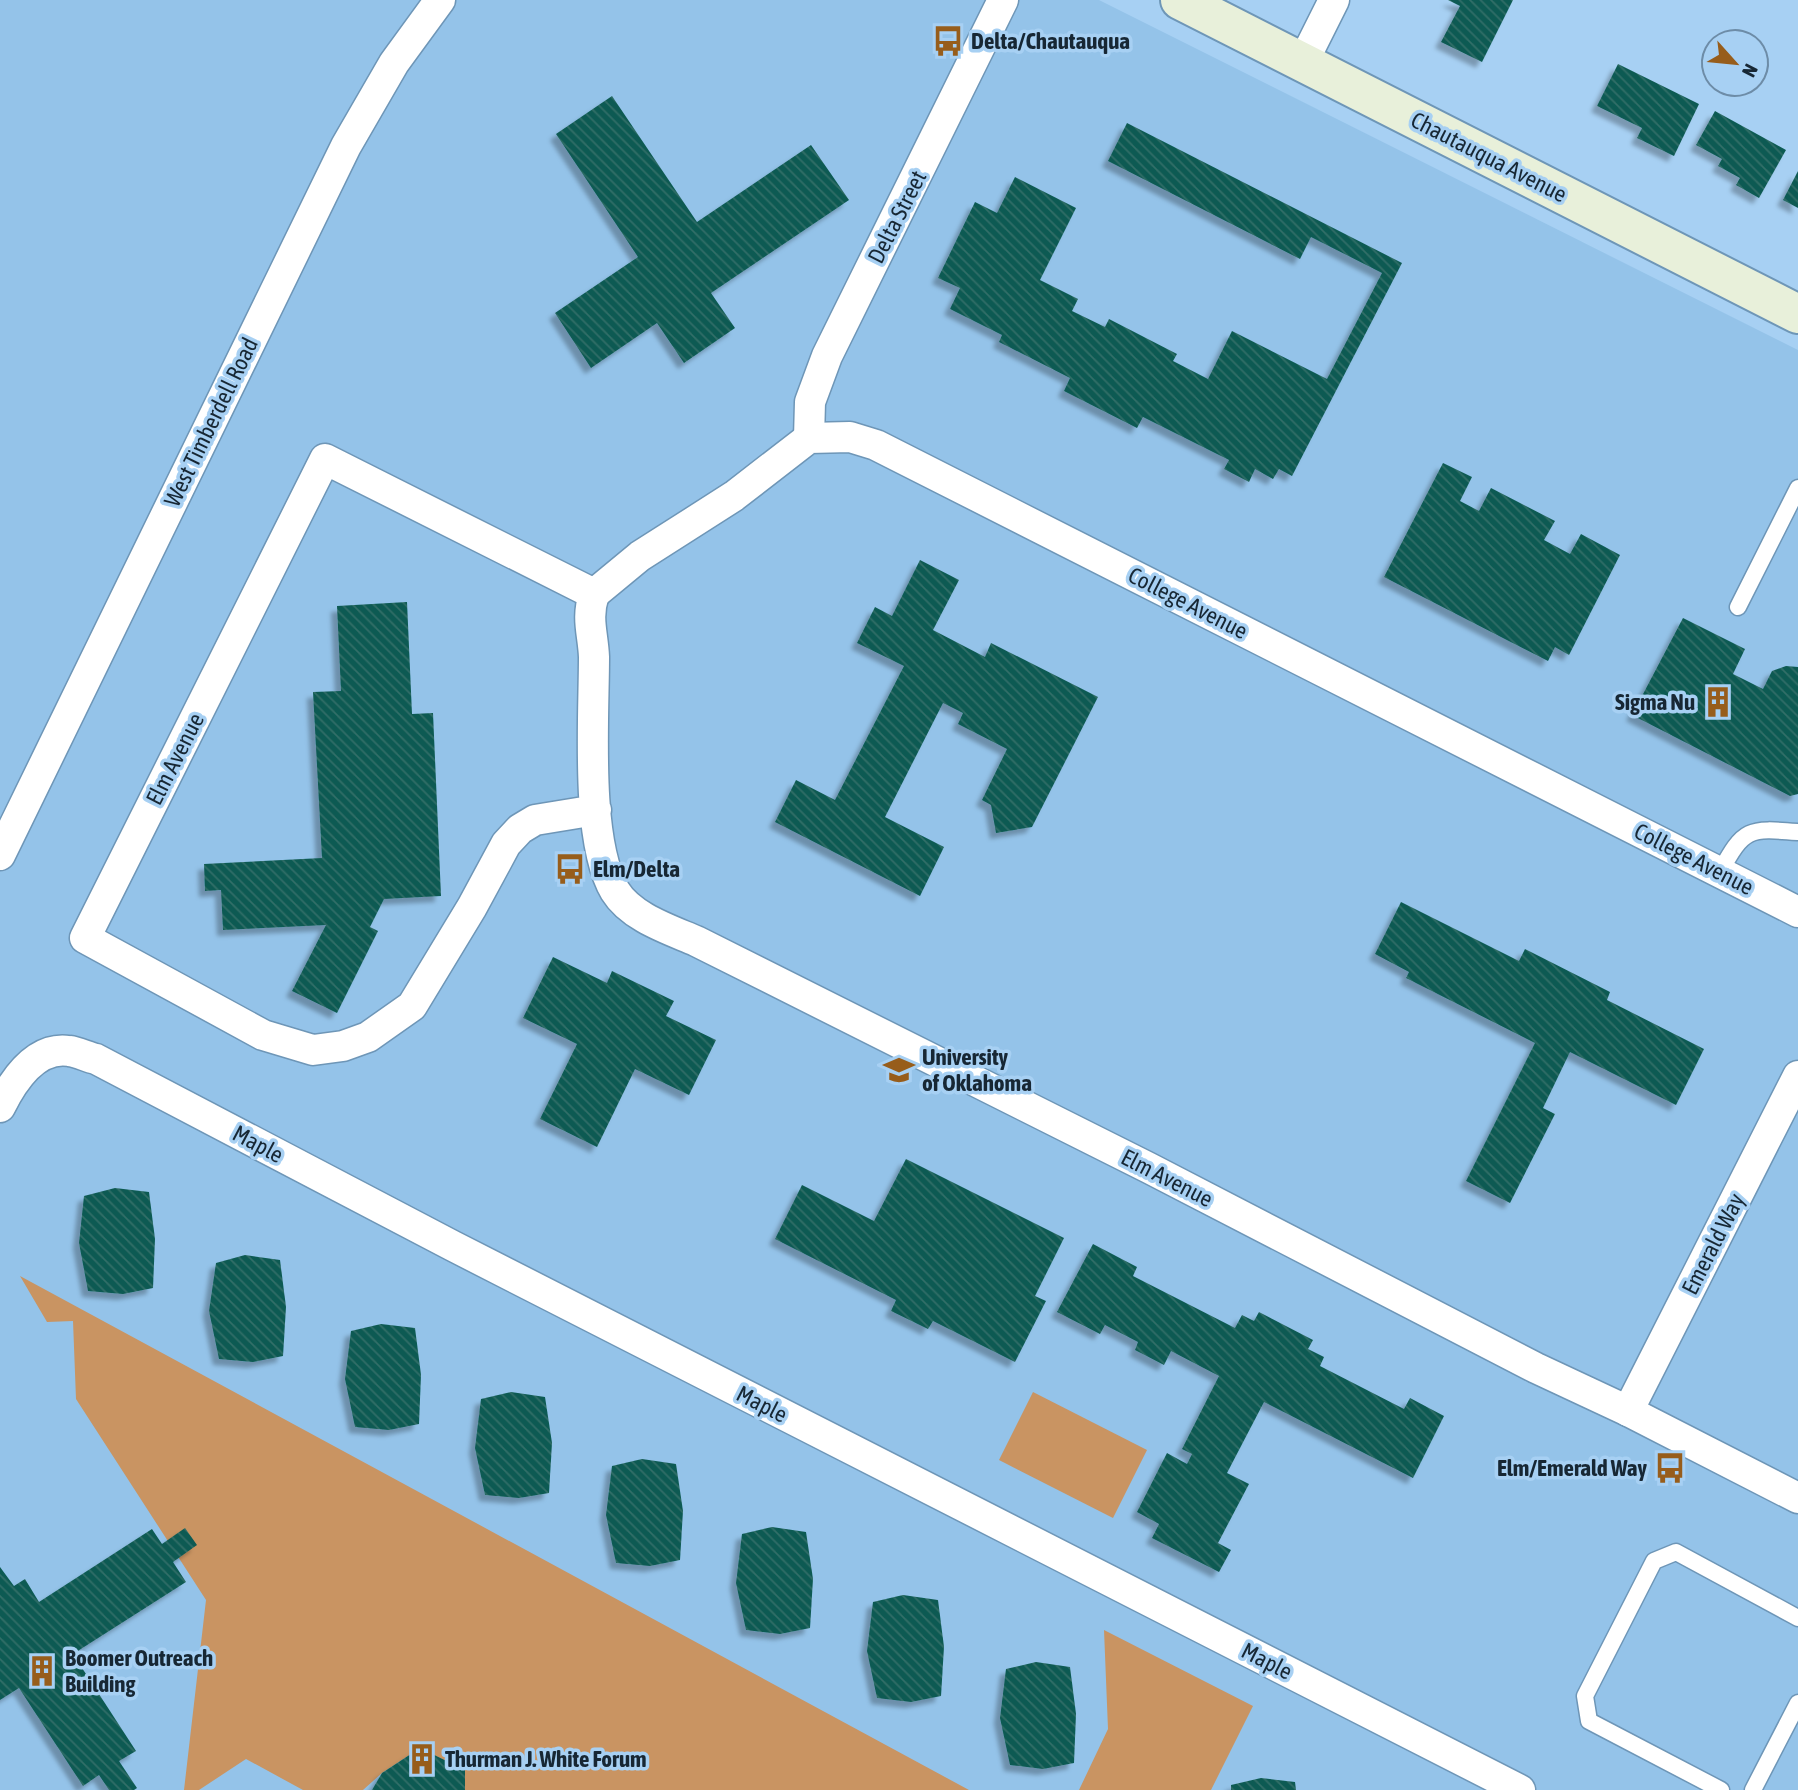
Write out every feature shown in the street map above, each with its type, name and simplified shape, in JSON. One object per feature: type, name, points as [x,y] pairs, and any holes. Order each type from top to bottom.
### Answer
[{"type":"street","name":"West Timberdell Road","points":[[0,855],[346,146],[394,63],[440,0]]},
{"type":"street","name":"Delta Street","points":[[809,438],[810,402],[827,356],[1003,0]]},
{"type":"street","name":"Chautauqua Avenue","points":[[1181,0],[1798,314]]},
{"type":"street","points":[[1303,62],[1334,0]]},
{"type":"street","name":"College Avenue","points":[[809,438],[849,437],[876,445],[1798,912]]},
{"type":"street","points":[[594,594],[640,556],[734,496],[809,438]]},
{"type":"street","name":"Elm Avenue","points":[[596,810],[535,820],[520,829],[506,844],[472,907],[412,1006],[368,1037],[343,1046],[313,1050],[263,1035],[85,938],[325,458],[594,594],[588,612],[593,646],[597,836],[614,889],[624,903],[654,922],[1149,1168],[1536,1368],[1628,1411],[1798,1498]]},
{"type":"street","name":"Maple","points":[[5,1097],[38,1057],[52,1051],[69,1051],[96,1059],[453,1247],[1520,1790]]},
{"type":"street","name":"Emerald Way","points":[[1628,1411],[1798,1076]]},
{"type":"lane","points":[[1738,607],[1798,488]]},
{"type":"lane","points":[[1720,872],[1736,844],[1747,833],[1766,829],[1798,832]]},
{"type":"lane","points":[[1721,1790],[1589,1721],[1585,1696],[1654,1561],[1676,1552],[1798,1618]]},
{"type":"lane","points":[[1753,1790],[1798,1703]]},
{"type":"shaded area","name":"University of Oklahoma","points":[[0,0],[1099,0],[1798,350],[1798,1790],[0,1790]]},
{"type":"shaded area","points":[[20,1276],[969,1790],[465,1790],[464,1770],[420,1748],[382,1773],[363,1790],[303,1790],[246,1759],[199,1790],[184,1790],[206,1600],[76,1399],[73,1321],[47,1322]]},
{"type":"shaded area","points":[[1033,1392],[1147,1450],[1113,1518],[999,1460]]},
{"type":"shaded area","points":[[1104,1630],[1253,1706],[1211,1790],[1079,1790],[1108,1729]]},
{"type":"building","points":[[1448,0],[1513,0],[1482,62],[1441,42],[1460,6]]},
{"type":"building","points":[[1618,64],[1699,104],[1674,156],[1637,138],[1642,128],[1597,106]]},
{"type":"building","points":[[612,96],[697,222],[811,145],[849,200],[711,293],[735,328],[684,363],[657,323],[591,368],[555,313],[638,257],[556,134]]},
{"type":"building","points":[[1715,111],[1786,150],[1759,198],[1736,185],[1740,178],[1718,166],[1722,159],[1696,145]]},
{"type":"building","points":[[1127,123],[1402,263],[1292,476],[1279,469],[1273,479],[1255,469],[1249,482],[1224,469],[1229,460],[1143,417],[1137,428],[1064,391],[1070,378],[999,342],[1002,335],[950,309],[960,288],[938,278],[975,202],[997,213],[1015,177],[1076,208],[1040,280],[1078,299],[1072,311],[1105,327],[1109,319],[1177,354],[1173,361],[1208,379],[1232,331],[1327,379],[1382,273],[1311,237],[1300,259],[1108,161]]},
{"type":"building","points":[[1798,171],[1798,208],[1783,200]]},
{"type":"building","points":[[1443,463],[1472,477],[1460,501],[1479,511],[1491,488],[1555,521],[1544,540],[1570,554],[1581,534],[1620,555],[1569,655],[1555,647],[1548,661],[1384,577]]},
{"type":"building","points":[[920,560],[959,580],[933,630],[985,657],[991,643],[1098,697],[1032,827],[996,833],[991,805],[982,800],[1007,749],[958,724],[963,713],[943,703],[885,817],[944,847],[920,896],[775,822],[796,780],[835,800],[904,666],[857,643],[875,607],[892,616]]},
{"type":"building","points":[[407,602],[412,714],[433,713],[441,896],[384,899],[370,927],[378,931],[337,1013],[292,991],[326,925],[223,930],[221,890],[205,891],[204,864],[322,858],[313,692],[341,691],[337,606]]},
{"type":"building","name":"Sigma Nu","points":[[1683,618],[1745,649],[1733,674],[1763,689],[1772,671],[1786,666],[1798,667],[1798,794],[1790,796],[1632,715]]},
{"type":"building","points":[[1401,902],[1519,961],[1525,949],[1610,992],[1607,1000],[1704,1049],[1676,1105],[1570,1052],[1543,1108],[1555,1114],[1510,1203],[1466,1181],[1535,1043],[1406,978],[1409,972],[1375,954]]},
{"type":"building","points":[[553,957],[607,983],[612,971],[674,1001],[666,1016],[716,1040],[689,1095],[635,1069],[597,1147],[540,1119],[577,1044],[523,1018]]},
{"type":"building","points":[[906,1159],[1064,1238],[1035,1296],[1046,1301],[1015,1362],[933,1321],[928,1329],[891,1311],[896,1300],[775,1239],[802,1185],[874,1221]]},
{"type":"building","points":[[115,1188],[149,1192],[155,1239],[153,1288],[123,1294],[88,1291],[79,1243],[84,1196]]},
{"type":"building","points":[[1093,1244],[1137,1267],[1133,1276],[1235,1328],[1242,1315],[1254,1321],[1259,1312],[1313,1340],[1308,1349],[1324,1357],[1320,1366],[1404,1409],[1410,1398],[1444,1416],[1413,1478],[1264,1402],[1227,1473],[1249,1484],[1218,1543],[1231,1550],[1219,1572],[1152,1538],[1159,1524],[1137,1512],[1167,1453],[1187,1464],[1192,1454],[1182,1449],[1219,1376],[1171,1351],[1164,1365],[1135,1350],[1138,1342],[1105,1325],[1100,1334],[1057,1312]]},
{"type":"building","points":[[245,1255],[280,1260],[286,1307],[283,1356],[253,1362],[219,1359],[209,1311],[216,1263]]},
{"type":"building","points":[[381,1324],[415,1328],[421,1375],[419,1424],[389,1430],[355,1427],[345,1379],[351,1331]]},
{"type":"building","points":[[511,1392],[545,1397],[552,1443],[549,1493],[519,1498],[485,1495],[475,1448],[481,1399]]},
{"type":"building","points":[[642,1459],[676,1464],[683,1511],[680,1560],[650,1566],[616,1563],[606,1515],[612,1466]]},
{"type":"building","points":[[772,1527],[806,1532],[813,1579],[810,1628],[780,1634],[746,1630],[736,1583],[742,1534]]},
{"type":"building","name":"Boomer Outreach Building","points":[[185,1528],[197,1545],[173,1562],[186,1582],[73,1654],[136,1751],[119,1761],[137,1788],[134,1790],[109,1790],[99,1775],[83,1786],[19,1688],[0,1700],[0,1567],[14,1586],[25,1579],[39,1602],[152,1529],[162,1544]]},
{"type":"building","points":[[903,1595],[938,1600],[944,1647],[941,1696],[911,1702],[877,1698],[867,1651],[873,1602]]},
{"type":"building","points":[[1036,1662],[1070,1667],[1076,1714],[1074,1763],[1043,1769],[1010,1765],[1000,1718],[1006,1669]]},
{"type":"building","name":"Thurman J. White Forum","points":[[420,1748],[465,1770],[465,1790],[372,1790],[382,1773]]},
{"type":"building","points":[[1261,1778],[1295,1782],[1296,1790],[1231,1790],[1231,1785]]},
{"type":"place","name":"Delta/Chautauqua","points":[[948,41]]},
{"type":"place","name":"Sigma Nu","points":[[1718,702]]},
{"type":"place","name":"Elm/Delta","points":[[570,869]]},
{"type":"place","name":"University of Oklahoma","points":[[899,1070]]},
{"type":"place","name":"Elm/Emerald Way","points":[[1670,1468]]},
{"type":"place","name":"Boomer Outreach Building","points":[[42,1671]]},
{"type":"place","name":"Thurman J. White Forum","points":[[422,1759]]}]
